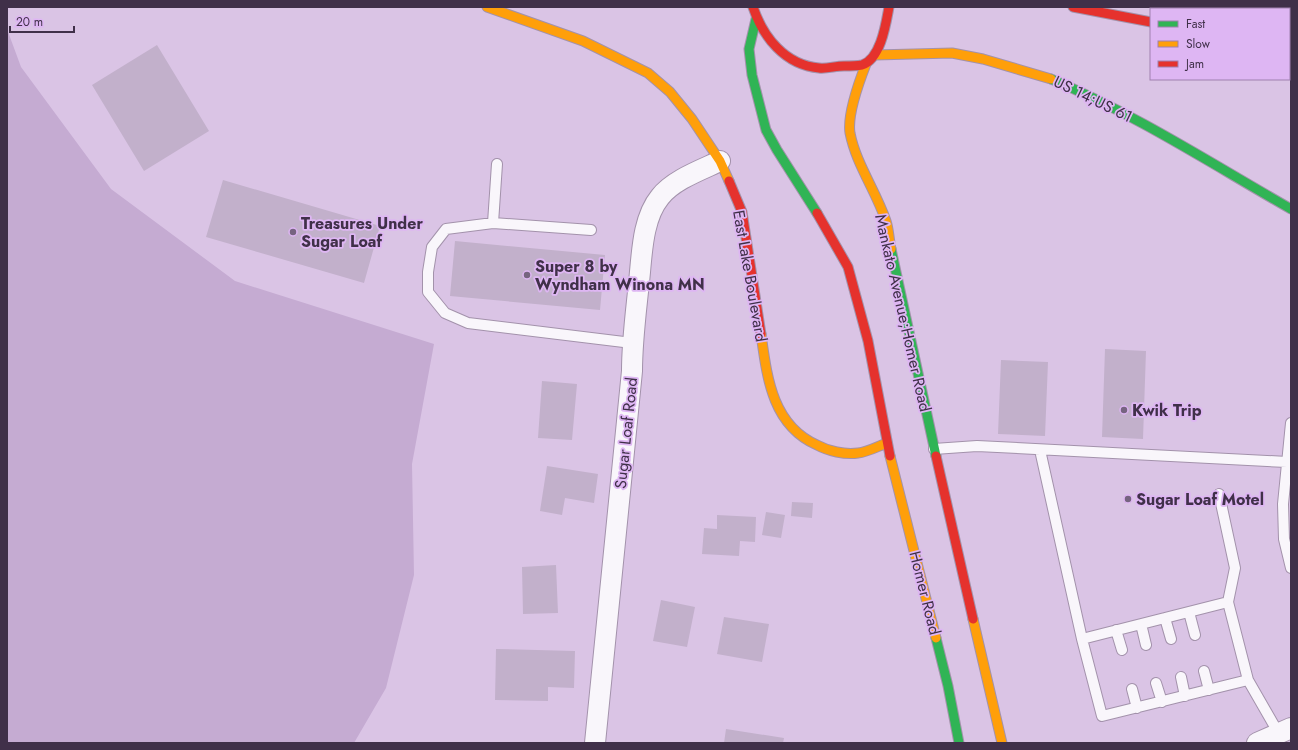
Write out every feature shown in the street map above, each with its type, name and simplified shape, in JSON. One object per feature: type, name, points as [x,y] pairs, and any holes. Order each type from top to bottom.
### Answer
[{"type":"main road","name":"East Lake Boulevard","points":[[487,7],[583,41],[613,54],[648,73],[670,92],[692,119],[720,161],[742,212],[765,362],[772,393],[784,419],[805,440],[829,451],[858,453],[887,443]]},
{"type":"main road","points":[[753,7],[756,19],[763,32],[771,42],[792,59],[805,66],[819,68],[866,64],[875,55],[889,7]]},
{"type":"main road","points":[[1072,7],[1150,22]]},
{"type":"main road","points":[[756,19],[749,49],[752,75],[766,130],[777,150],[812,204],[848,267],[868,340],[887,443]]},
{"type":"main road","name":"US 14;US 61","points":[[875,55],[952,53],[991,61],[1045,76],[1085,93],[1124,113],[1291,209]]},
{"type":"main road","name":"Mankato Avenue;Homer Road","points":[[866,64],[857,88],[850,119],[850,132],[859,161],[886,222],[894,269],[934,449]]},
{"type":"main road","name":"Homer Road","points":[[887,443],[946,678],[959,743]]},
{"type":"main road","points":[[934,449],[1002,743]]},
{"type":"street","name":"Sugar Loaf Road","points":[[595,743],[632,371],[632,343],[644,241],[649,216],[659,197],[672,185],[720,161]]},
{"type":"street","points":[[1257,743],[1285,732]]},
{"type":"lane","points":[[493,223],[497,164]]},
{"type":"lane","points":[[591,230],[493,223],[446,229],[432,247],[428,272],[428,292],[445,313],[468,323],[632,343]]},
{"type":"lane","points":[[1291,424],[1283,504],[1284,539],[1291,568]]},
{"type":"lane","points":[[934,449],[977,446],[1287,462]]},
{"type":"lane","points":[[1040,450],[1082,639],[1102,716],[1248,680]]},
{"type":"lane","points":[[1219,494],[1235,568],[1228,602],[1248,680],[1285,732]]},
{"type":"lane","points":[[1082,639],[1228,602]]},
{"type":"lane","points":[[1189,612],[1195,635]]},
{"type":"lane","points":[[1166,618],[1171,639]]},
{"type":"lane","points":[[1141,624],[1146,645]]},
{"type":"lane","points":[[1116,630],[1122,650]]},
{"type":"lane","points":[[1204,671],[1209,690]]},
{"type":"lane","points":[[1181,677],[1185,696]]},
{"type":"lane","points":[[1156,683],[1162,702]]},
{"type":"lane","points":[[1132,689],[1137,708]]},
{"type":"shaded area","points":[[7,29],[21,67],[111,189],[235,281],[434,344],[412,464],[414,575],[386,688],[354,743],[7,743]]},
{"type":"building","points":[[157,45],[209,131],[144,171],[92,85]]},
{"type":"building","name":"Treasures Under Sugar Loaf","points":[[223,180],[380,226],[364,283],[206,237]]},
{"type":"building","name":"Super 8 by Wyndham Winona MN","points":[[455,241],[605,255],[600,310],[450,296]]},
{"type":"building","name":"Kwik Trip","points":[[1105,349],[1146,351],[1143,439],[1102,437]]},
{"type":"building","points":[[1001,360],[1048,362],[1045,436],[998,434]]},
{"type":"building","points":[[542,381],[577,384],[572,440],[538,438]]},
{"type":"building","points":[[547,466],[598,474],[594,503],[565,498],[562,515],[540,511]]},
{"type":"building","points":[[792,502],[813,503],[812,518],[791,516]]},
{"type":"building","points":[[766,512],[785,515],[781,538],[762,535]]},
{"type":"building","points":[[717,515],[756,517],[755,542],[740,541],[739,556],[702,554],[704,528],[717,529]]},
{"type":"building","points":[[556,565],[558,613],[523,614],[522,567]]},
{"type":"building","points":[[661,600],[695,607],[687,647],[653,641]]},
{"type":"building","points":[[724,617],[769,624],[762,662],[717,654]]},
{"type":"building","points":[[496,649],[575,651],[574,688],[548,687],[548,701],[495,700]]},
{"type":"building","points":[[726,729],[784,738],[783,743],[724,743]]},
{"type":"traffic: fast","points":[[756,19],[749,49],[752,75],[766,130],[817,213]]},
{"type":"traffic: fast","points":[[1051,79],[1143,124],[1291,209]]},
{"type":"traffic: fast","points":[[891,249],[936,456]]},
{"type":"traffic: fast","points":[[936,638],[948,686],[959,743]]},
{"type":"traffic: slow","points":[[487,7],[583,41],[648,73],[670,92],[692,119],[720,161],[729,181]]},
{"type":"traffic: slow","points":[[875,55],[952,53],[983,59],[1051,79]]},
{"type":"traffic: slow","points":[[866,64],[852,108],[850,117],[850,133],[861,167],[886,221],[891,249]]},
{"type":"traffic: slow","points":[[761,334],[769,383],[774,398],[790,425],[802,436],[826,449],[848,453],[858,453],[887,443]]},
{"type":"traffic: slow","points":[[890,456],[936,638]]},
{"type":"traffic: slow","points":[[973,619],[1002,743]]},
{"type":"traffic: jam","points":[[753,7],[763,29],[777,48],[786,55],[807,66],[822,68],[862,65],[874,56],[882,40],[889,7]]},
{"type":"traffic: jam","points":[[1073,7],[1150,22]]},
{"type":"traffic: jam","points":[[729,181],[742,212],[761,334]]},
{"type":"traffic: jam","points":[[817,213],[848,267],[868,341],[890,456]]},
{"type":"traffic: jam","points":[[936,456],[973,619]]},
{"type":"place","name":"Treasures Under Sugar Loaf","points":[[293,232]]},
{"type":"place","name":"Super 8 by Wyndham Winona MN","points":[[527,275]]},
{"type":"place","name":"Kwik Trip","points":[[1124,410]]},
{"type":"place","name":"Sugar Loaf Motel","points":[[1128,499]]}]
